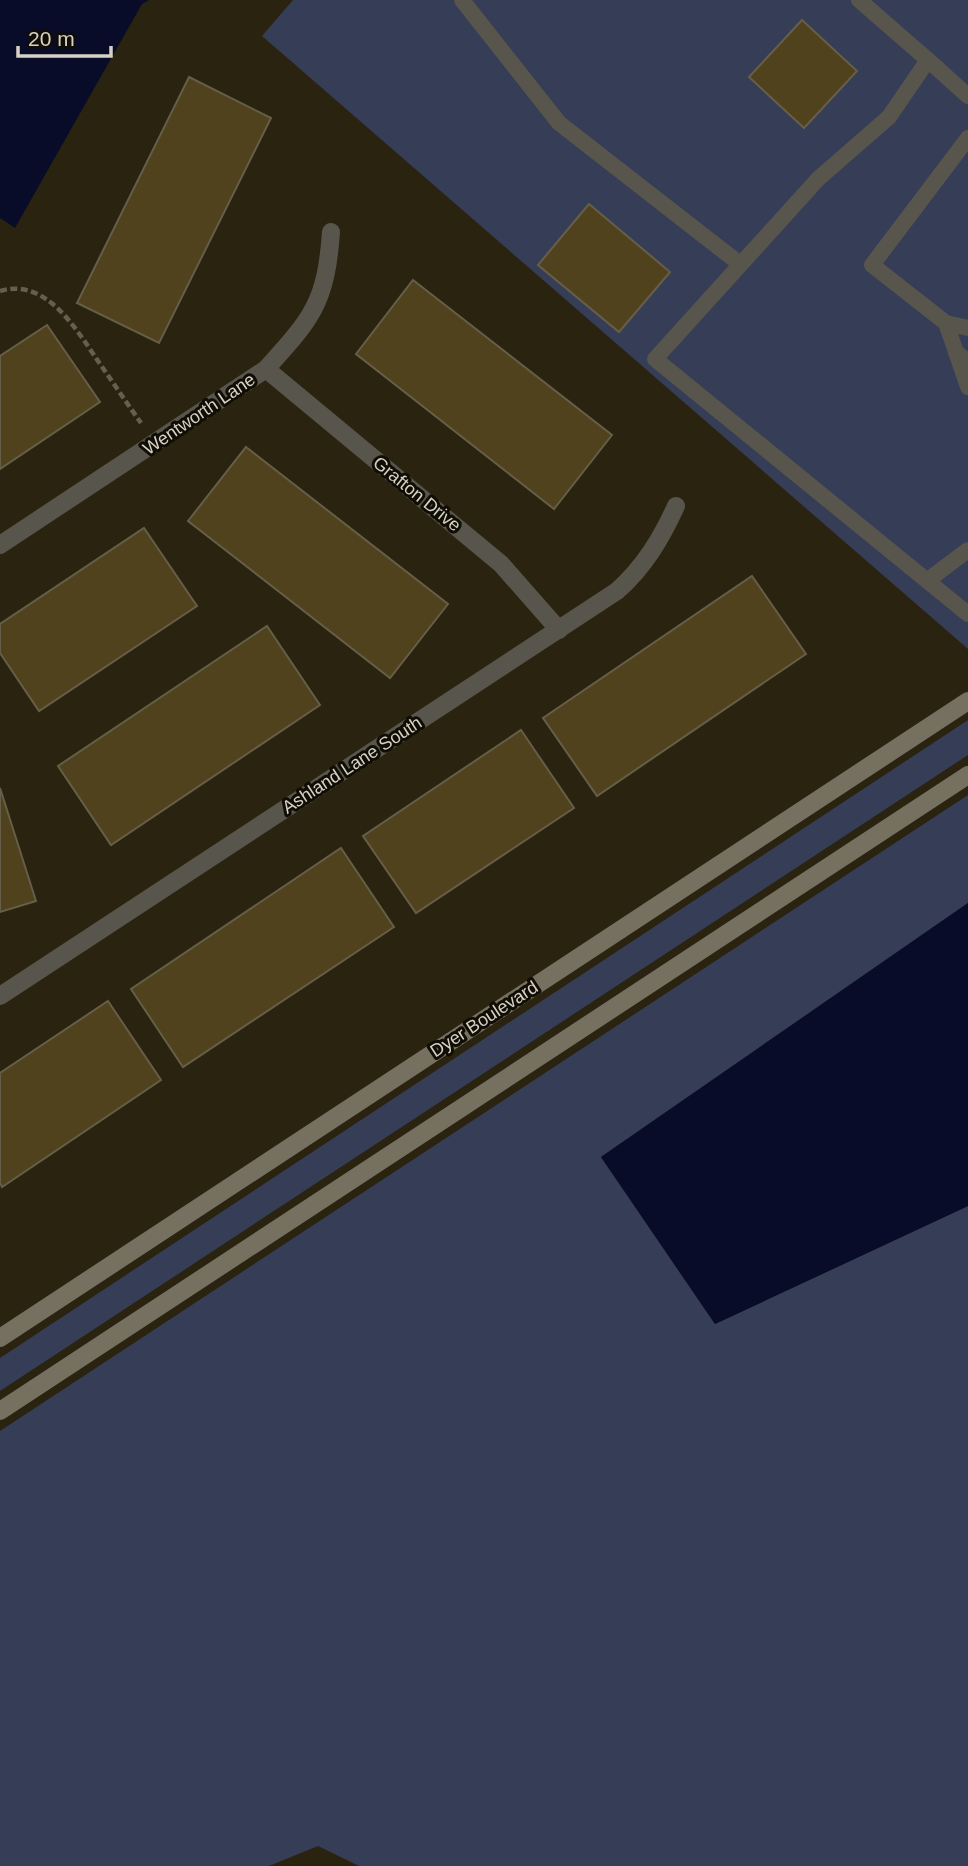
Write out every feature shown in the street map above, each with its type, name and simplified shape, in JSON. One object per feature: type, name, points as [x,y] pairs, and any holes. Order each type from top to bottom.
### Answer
[{"type":"main road","name":"Dyer Boulevard","points":[[0,1338],[968,701]]},
{"type":"main road","points":[[0,1411],[968,775]]},
{"type":"street","name":"Wentworth Lane","points":[[0,545],[266,369],[301,330],[315,308],[329,269],[331,232]]},
{"type":"street","name":"Grafton Drive","points":[[266,369],[501,564],[559,630]]},
{"type":"street","name":"Ashland Lane South","points":[[0,996],[617,591],[636,574],[662,535],[676,506]]},
{"type":"lane","points":[[462,0],[559,123],[740,264]]},
{"type":"lane","points":[[859,0],[968,96]]},
{"type":"lane","points":[[928,60],[889,117],[818,179],[655,359],[968,614]]},
{"type":"lane","points":[[968,138],[872,265],[968,338]]},
{"type":"lane","points":[[946,323],[968,330]]},
{"type":"lane","points":[[946,323],[962,357],[968,387]]},
{"type":"lane","points":[[928,580],[968,550]]},
{"type":"path","points":[[0,290],[19,287],[31,291],[61,310],[155,444]]},
{"type":"shaded area","points":[[0,0],[149,0],[142,4],[15,228],[0,218]]},
{"type":"shaded area","points":[[293,0],[968,0],[968,649],[262,36]]},
{"type":"shaded area","points":[[968,720],[968,755],[0,1391],[0,1358]]},
{"type":"shaded area","points":[[968,795],[968,903],[601,1157],[715,1324],[968,1206],[968,1866],[359,1866],[318,1846],[269,1866],[0,1866],[0,1431]]},
{"type":"shaded area","points":[[968,903],[968,1206],[715,1324],[601,1157]]},
{"type":"building","points":[[802,20],[857,71],[804,128],[749,77]]},
{"type":"building","points":[[189,77],[271,118],[159,343],[77,303]]},
{"type":"building","points":[[589,204],[670,272],[619,332],[538,265]]},
{"type":"building","points":[[413,280],[612,435],[554,509],[356,354]]},
{"type":"building","points":[[47,325],[100,402],[0,469],[0,356]]},
{"type":"building","points":[[246,447],[448,604],[390,678],[188,521]]},
{"type":"building","points":[[144,528],[197,606],[39,711],[0,653],[0,624]]},
{"type":"building","points":[[752,576],[806,654],[597,796],[543,718]]},
{"type":"building","points":[[267,626],[320,705],[111,845],[58,766]]},
{"type":"building","points":[[521,730],[574,808],[416,913],[363,836]]},
{"type":"building","points":[[0,788],[36,901],[0,912]]},
{"type":"building","points":[[341,848],[394,927],[183,1067],[131,989]]},
{"type":"building","points":[[108,1001],[161,1080],[2,1187],[0,1073]]}]
